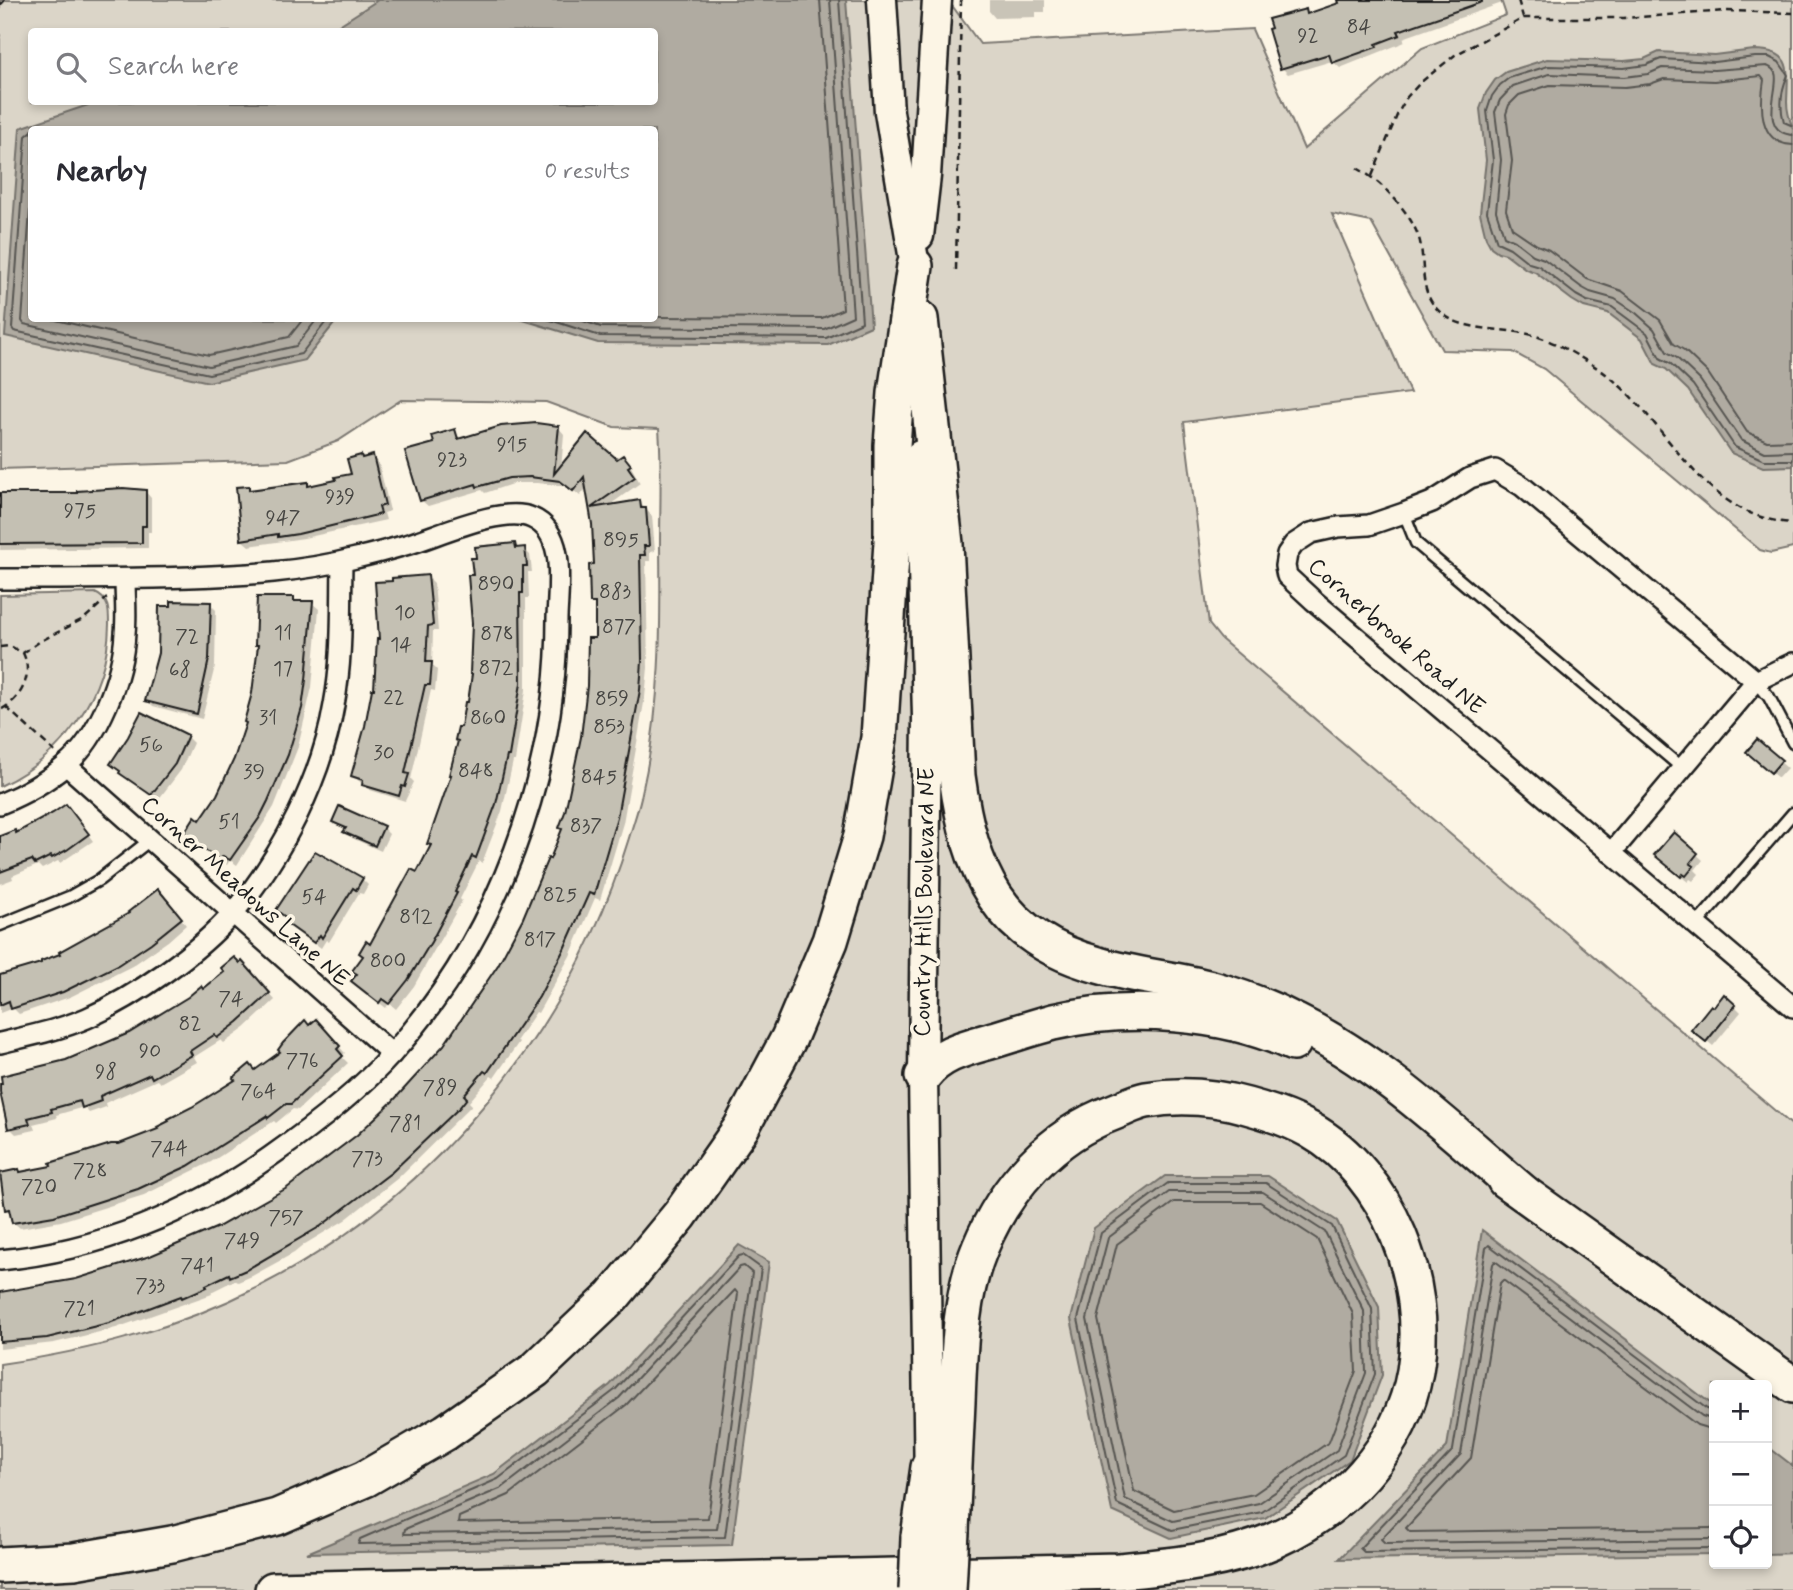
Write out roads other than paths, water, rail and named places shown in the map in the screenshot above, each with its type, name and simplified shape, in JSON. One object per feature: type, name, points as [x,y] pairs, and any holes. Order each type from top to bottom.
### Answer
[{"type":"highway","points":[[915,267],[945,544],[957,776],[970,842],[993,895],[1021,928],[1053,949],[1100,966],[1213,989],[1271,1010],[1333,1041],[1397,1085],[1525,1194]]},
{"type":"highway","points":[[0,1565],[74,1561],[172,1544],[277,1517],[365,1479],[446,1432],[535,1370],[613,1296],[680,1215],[741,1128],[789,1038],[830,941],[862,836],[879,738],[892,542],[892,445],[896,393],[915,267]]},
{"type":"highway","points":[[923,1076],[930,1067],[956,1051],[1055,1021],[1164,1013],[1219,1020],[1253,1028],[1290,1042],[1368,1084],[1793,1385]]},
{"type":"highway","points":[[273,1590],[1119,1571],[1189,1564],[1231,1556],[1273,1540],[1311,1521],[1347,1494],[1376,1459],[1400,1418],[1415,1374],[1420,1328],[1414,1281],[1399,1236],[1378,1195],[1348,1160],[1313,1132],[1276,1114],[1235,1102],[1194,1096],[1145,1100],[1098,1118],[1043,1155],[1020,1180],[979,1250],[960,1342],[933,1535],[917,1590]]},
{"type":"highway","points":[[929,1468],[933,1535],[948,1590]]},
{"type":"main road","name":"Country Hills Boulevard NE","points":[[882,0],[889,112],[915,267],[927,716],[923,1076],[929,1468]]},
{"type":"main road","name":"Country Hills Boulevard NE","points":[[915,267],[926,176],[937,0]]},
{"type":"street","name":"Cornerbrook Road NE","points":[[1756,681],[1522,486],[1495,470],[1470,478],[1432,502],[1369,525],[1338,527],[1311,533],[1294,544],[1287,554],[1287,576],[1696,925],[1791,1001]]},
{"type":"street","points":[[0,579],[239,575],[342,562],[498,517],[521,514],[535,519],[548,530],[555,544],[558,563],[557,654],[553,703],[542,763],[525,819],[504,877],[476,933],[448,981],[392,1054],[349,1097],[305,1133],[244,1176],[191,1205],[140,1226],[82,1245],[30,1257],[0,1259]]},
{"type":"street","points":[[0,1043],[55,1030],[88,1018],[125,998],[193,952],[233,913],[281,846],[305,798],[323,752],[334,706],[341,656],[342,562]]},
{"type":"street","points":[[0,804],[38,784],[60,759],[85,743],[102,715],[114,689],[125,633],[125,579]]},
{"type":"street","points":[[1611,853],[1756,681],[1793,663]]},
{"type":"street","name":"Corner Meadows Lane NE","points":[[60,759],[392,1054]]},
{"type":"lane","points":[[1404,513],[1416,543],[1682,768]]},
{"type":"lane","points":[[1756,681],[1769,697],[1793,743]]},
{"type":"lane","points":[[1696,925],[1793,813]]},
{"type":"lane","points":[[0,925],[69,897],[99,880],[150,840]]},
{"type":"water","points":[[378,0],[846,0],[871,326],[828,345],[598,343],[530,322],[658,322],[658,126],[28,126],[28,322],[336,322],[305,360],[209,382],[5,336],[20,128],[88,105],[658,105],[658,28],[335,28]]},
{"type":"water","points":[[1754,50],[1776,53],[1786,64],[1787,102],[1793,129],[1793,466],[1763,467],[1731,453],[1688,390],[1666,369],[1655,364],[1642,339],[1608,313],[1584,307],[1535,272],[1491,247],[1480,213],[1486,160],[1480,109],[1495,80],[1506,72],[1547,59],[1624,61],[1644,59],[1659,52],[1714,55]]},
{"type":"water","points":[[1165,1176],[1268,1176],[1337,1221],[1379,1307],[1382,1375],[1350,1460],[1265,1518],[1171,1538],[1112,1511],[1071,1319],[1094,1228]]},
{"type":"water","points":[[1482,1230],[1709,1402],[1709,1554],[1339,1559],[1447,1447]]},
{"type":"water","points":[[739,1245],[769,1262],[732,1545],[307,1553],[494,1474],[610,1385]]},
{"type":"water","points":[[1772,1450],[1793,1466],[1793,1553],[1772,1554]]}]
